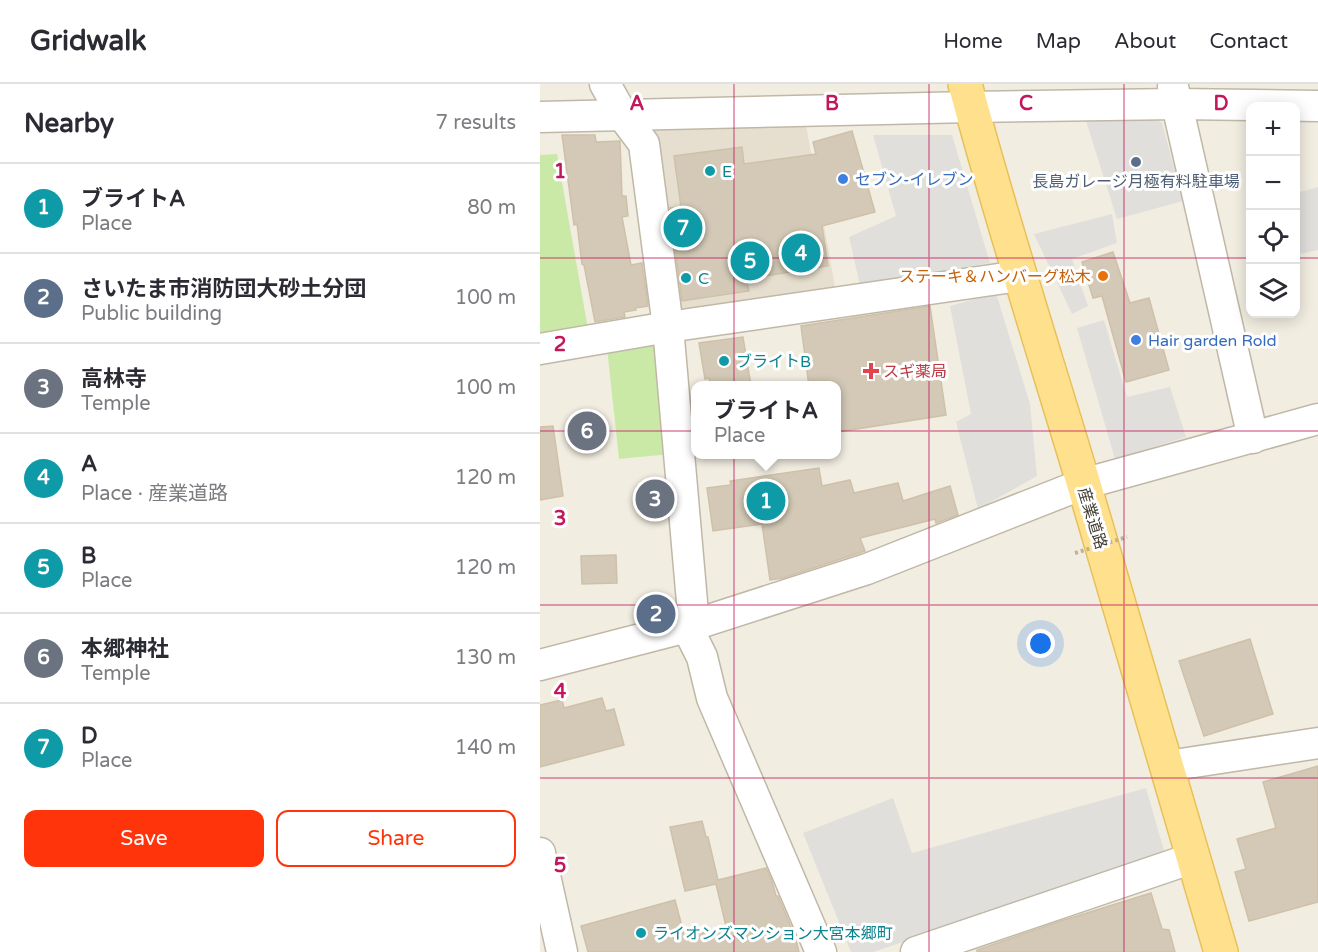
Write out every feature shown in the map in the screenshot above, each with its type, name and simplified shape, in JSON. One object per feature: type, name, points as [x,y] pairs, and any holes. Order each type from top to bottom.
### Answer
[{"type":"main road","name":"産業道路","points":[[968,95],[1019,276],[1221,952]]},
{"type":"street","points":[[605,84],[623,116],[644,144],[668,327],[691,626],[702,657],[712,698],[821,952]]},
{"type":"street","points":[[540,117],[623,116],[968,95],[1175,94],[1318,106]]},
{"type":"street","points":[[1175,94],[1253,438]]},
{"type":"street","points":[[540,349],[668,327],[1019,276]]},
{"type":"street","points":[[540,665],[691,626],[867,569],[1083,484],[1318,419]]},
{"type":"street","points":[[1167,766],[1318,743]]},
{"type":"street","points":[[540,856],[562,952]]},
{"type":"street","points":[[916,952],[1193,858]]},
{"type":"path","points":[[1075,553],[1127,537]]},
{"type":"shaded area","name":"長島ガレージ月極有料駐車場","points":[[1154,118],[1162,123],[1183,201],[1117,219],[1086,121]]},
{"type":"shaded area","points":[[806,125],[835,287],[678,313],[649,127]]},
{"type":"shaded area","points":[[873,135],[952,135],[990,263],[860,285],[849,237],[896,216]]},
{"type":"shaded area","points":[[1318,187],[1318,250],[1300,254],[1300,210],[1300,192]]},
{"type":"shaded area","points":[[1112,214],[1117,243],[1072,259],[1088,306],[1072,314],[1034,234]]},
{"type":"shaded area","points":[[996,293],[1030,404],[1037,476],[978,509],[956,422],[971,414],[950,306]]},
{"type":"shaded area","points":[[1104,320],[1127,397],[1170,387],[1186,437],[1115,459],[1077,328]]},
{"type":"shaded area","points":[[1146,788],[1165,854],[873,952],[851,952],[803,833],[893,798],[912,853]]},
{"type":"green space","points":[[557,154],[588,329],[540,336],[540,155]]},
{"type":"green space","points":[[657,342],[670,454],[619,459],[607,348]]},
{"type":"building","points":[[852,131],[875,212],[822,226],[828,266],[746,279],[749,291],[682,301],[670,208],[681,207],[674,156],[742,147],[744,164],[816,154],[813,142]]},
{"type":"building","points":[[562,135],[595,135],[596,142],[620,141],[622,196],[626,196],[628,216],[622,217],[631,265],[642,263],[648,306],[624,312],[625,317],[595,322],[582,264],[577,224],[574,225]]},
{"type":"building","points":[[1113,252],[1130,303],[1149,298],[1169,370],[1126,382],[1102,296],[1093,298],[1082,262]]},
{"type":"building","points":[[930,306],[946,415],[841,431],[841,381],[808,381],[801,326]]},
{"type":"building","name":"ブライトB","points":[[743,337],[750,381],[709,381],[709,378],[705,379],[699,343]]},
{"type":"building","points":[[553,426],[563,496],[540,500],[540,427]]},
{"type":"building","points":[[819,468],[822,486],[850,480],[854,493],[898,483],[903,501],[950,486],[958,515],[936,523],[935,519],[860,538],[865,551],[783,578],[770,580],[762,524],[713,531],[707,488],[731,485],[730,481]]},
{"type":"building","points":[[664,483],[667,509],[640,512],[637,486]]},
{"type":"building","points":[[616,555],[617,583],[582,584],[581,556]]},
{"type":"building","points":[[1250,639],[1273,714],[1204,736],[1179,661]]},
{"type":"building","points":[[602,698],[606,711],[614,709],[624,745],[540,767],[540,705],[562,700],[564,708]]},
{"type":"building","points":[[1318,766],[1318,902],[1249,921],[1235,872],[1246,869],[1237,839],[1276,828],[1263,782]]},
{"type":"building","points":[[702,821],[718,880],[766,868],[795,936],[799,952],[588,952],[581,926],[675,900],[685,938],[726,926],[716,884],[685,891],[670,827]]},
{"type":"building","points":[[1151,893],[1162,929],[1169,930],[1175,952],[977,952],[977,950],[1061,921]]},
{"type":"place","name":"長島ガレージ月極有料駐車場","points":[[1136,162]]},
{"type":"place","name":"E","points":[[710,171]]},
{"type":"place","name":"セブン-イレブン","points":[[843,179]]},
{"type":"place","name":"D","points":[[683,228]]},
{"type":"place","name":"A","points":[[801,253]]},
{"type":"place","name":"B","points":[[750,261]]},
{"type":"place","name":"ステーキ＆ハンバーグ松木","points":[[1103,276]]},
{"type":"place","name":"C","points":[[686,278]]},
{"type":"place","name":"Hair garden Rold","points":[[1136,340]]},
{"type":"place","name":"ブライトB","points":[[724,361]]},
{"type":"place","name":"スギ薬局","points":[[871,371]]},
{"type":"place","name":"本郷神社","points":[[587,431]]},
{"type":"place","name":"高林寺","points":[[655,499]]},
{"type":"place","name":"ブライトA","points":[[766,501]]},
{"type":"place","name":"さいたま市消防団大砂土分団","points":[[656,614]]},
{"type":"place","name":"ライオンズマンション大宮本郷町","points":[[641,933]]}]
